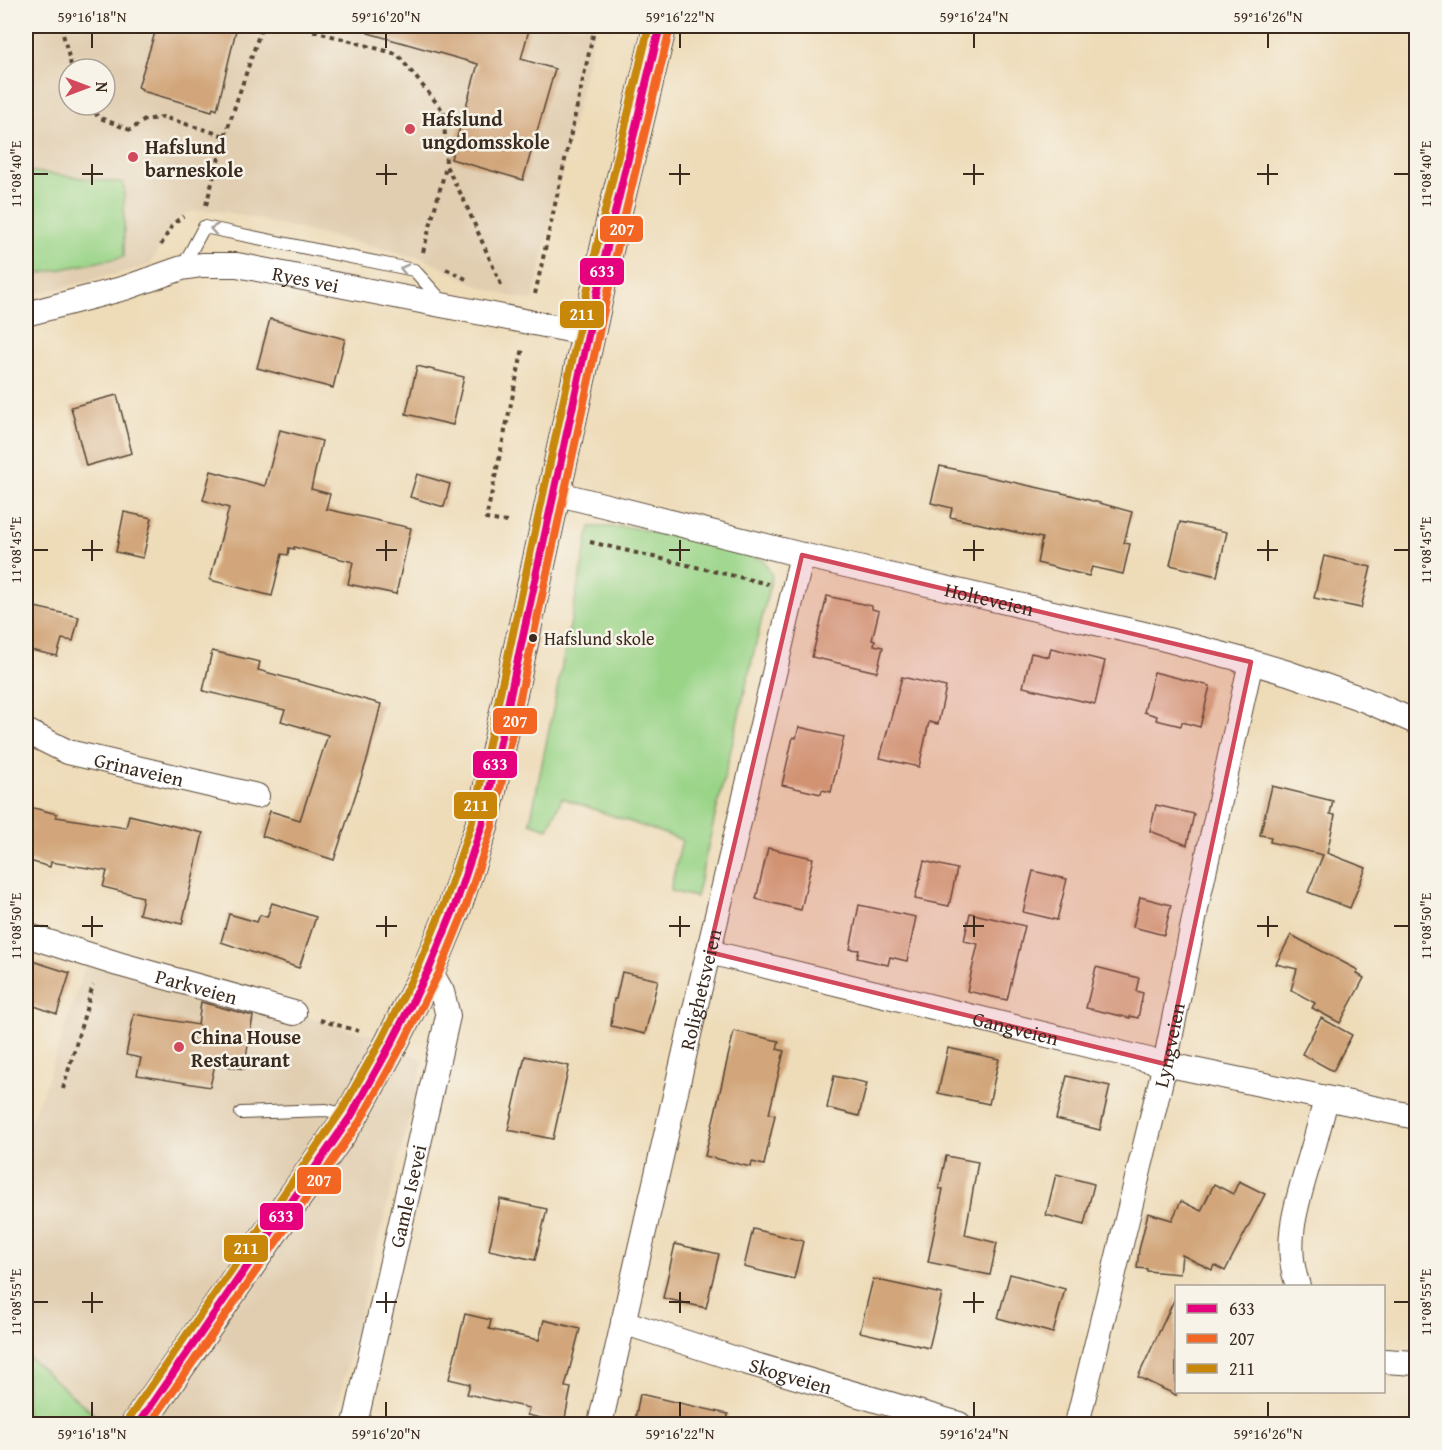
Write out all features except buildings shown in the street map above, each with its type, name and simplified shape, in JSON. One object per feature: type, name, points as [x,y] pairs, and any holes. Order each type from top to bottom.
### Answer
[{"type":"highway","points":[[138,1425],[351,1116],[429,969],[455,906],[482,825],[612,225],[660,26]]},
{"type":"street","name":"Ryes vei","points":[[26,314],[125,288],[182,268],[218,264],[257,267],[590,334]]},
{"type":"street","name":"Holteveien","points":[[555,493],[802,555],[1251,662],[1365,700],[1416,722]]},
{"type":"street","name":"Rolighetsveien","points":[[600,1425],[802,555]]},
{"type":"street","name":"Lyngveien","points":[[1077,1425],[1165,1064],[1197,904],[1251,662]]},
{"type":"street","name":"Grinaveien","points":[[26,731],[68,752],[257,796]]},
{"type":"street","name":"Parkveien","points":[[26,935],[294,1013]]},
{"type":"street","name":"Gangveien","points":[[709,952],[1165,1064],[1416,1117]]},
{"type":"street","name":"Gamle Isevei","points":[[355,1425],[448,1017],[442,992],[429,969]]},
{"type":"street","points":[[1298,1285],[1292,1260],[1291,1233],[1296,1205],[1326,1099]]},
{"type":"street","name":"Skogveien","points":[[623,1322],[745,1362],[959,1425]]},
{"type":"street","points":[[1385,1361],[1416,1363]]},
{"type":"lane","points":[[182,268],[204,227],[414,270],[447,307]]},
{"type":"lane","points":[[241,1113],[326,1110],[351,1116]]},
{"type":"path","points":[[63,26],[69,57]]},
{"type":"path","points":[[204,210],[225,136],[262,26]]},
{"type":"path","points":[[296,26],[397,54],[444,112],[446,166],[422,258],[414,270]]},
{"type":"path","points":[[507,522],[486,519],[595,26]]},
{"type":"path","points":[[98,117],[130,130],[145,120],[163,117],[225,136]]},
{"type":"path","points":[[446,166],[463,198],[506,295]]},
{"type":"path","points":[[590,542],[793,590]]},
{"type":"path","points":[[63,1089],[101,958]]},
{"type":"path","points":[[294,1013],[369,1034]]},
{"type":"highlighted area","points":[[802,555],[1251,662],[1165,1064],[709,952]]},
{"type":"shaded area","name":"Hafslund ungdomsskole","points":[[32,26],[595,26],[533,301],[483,288],[422,258],[226,212],[205,210],[182,216],[173,224],[150,265],[26,297],[26,47]]},
{"type":"shaded area","points":[[89,955],[368,1034],[424,1060],[333,1424],[105,1424],[26,1355],[26,1131],[47,1081]]},
{"type":"green space","points":[[26,171],[124,183],[124,257],[26,276]]},
{"type":"green space","points":[[590,527],[629,527],[735,548],[764,561],[772,576],[696,897],[670,891],[682,840],[562,798],[548,829],[530,823]]},
{"type":"green space","points":[[26,1355],[105,1424],[26,1424]]},
{"type":"transit line","name":"211","points":[[129,1418],[342,1110],[382,1039],[419,965],[445,902],[472,822],[602,223],[649,26]]},
{"type":"transit line","name":"633","points":[[138,1424],[351,1116],[429,969],[455,906],[482,825],[612,225],[660,26]]},
{"type":"transit line","name":"207","points":[[150,1424],[360,1121],[439,973],[465,909],[492,827],[622,227],[670,28]]},
{"type":"place","name":"Hafslund ungdomsskole","points":[[410,129]]},
{"type":"place","name":"Hafslund barneskole","points":[[133,157]]},
{"type":"place","name":"Hafslund skole","points":[[533,638]]},
{"type":"place","name":"China House Restaurant","points":[[179,1047]]}]
